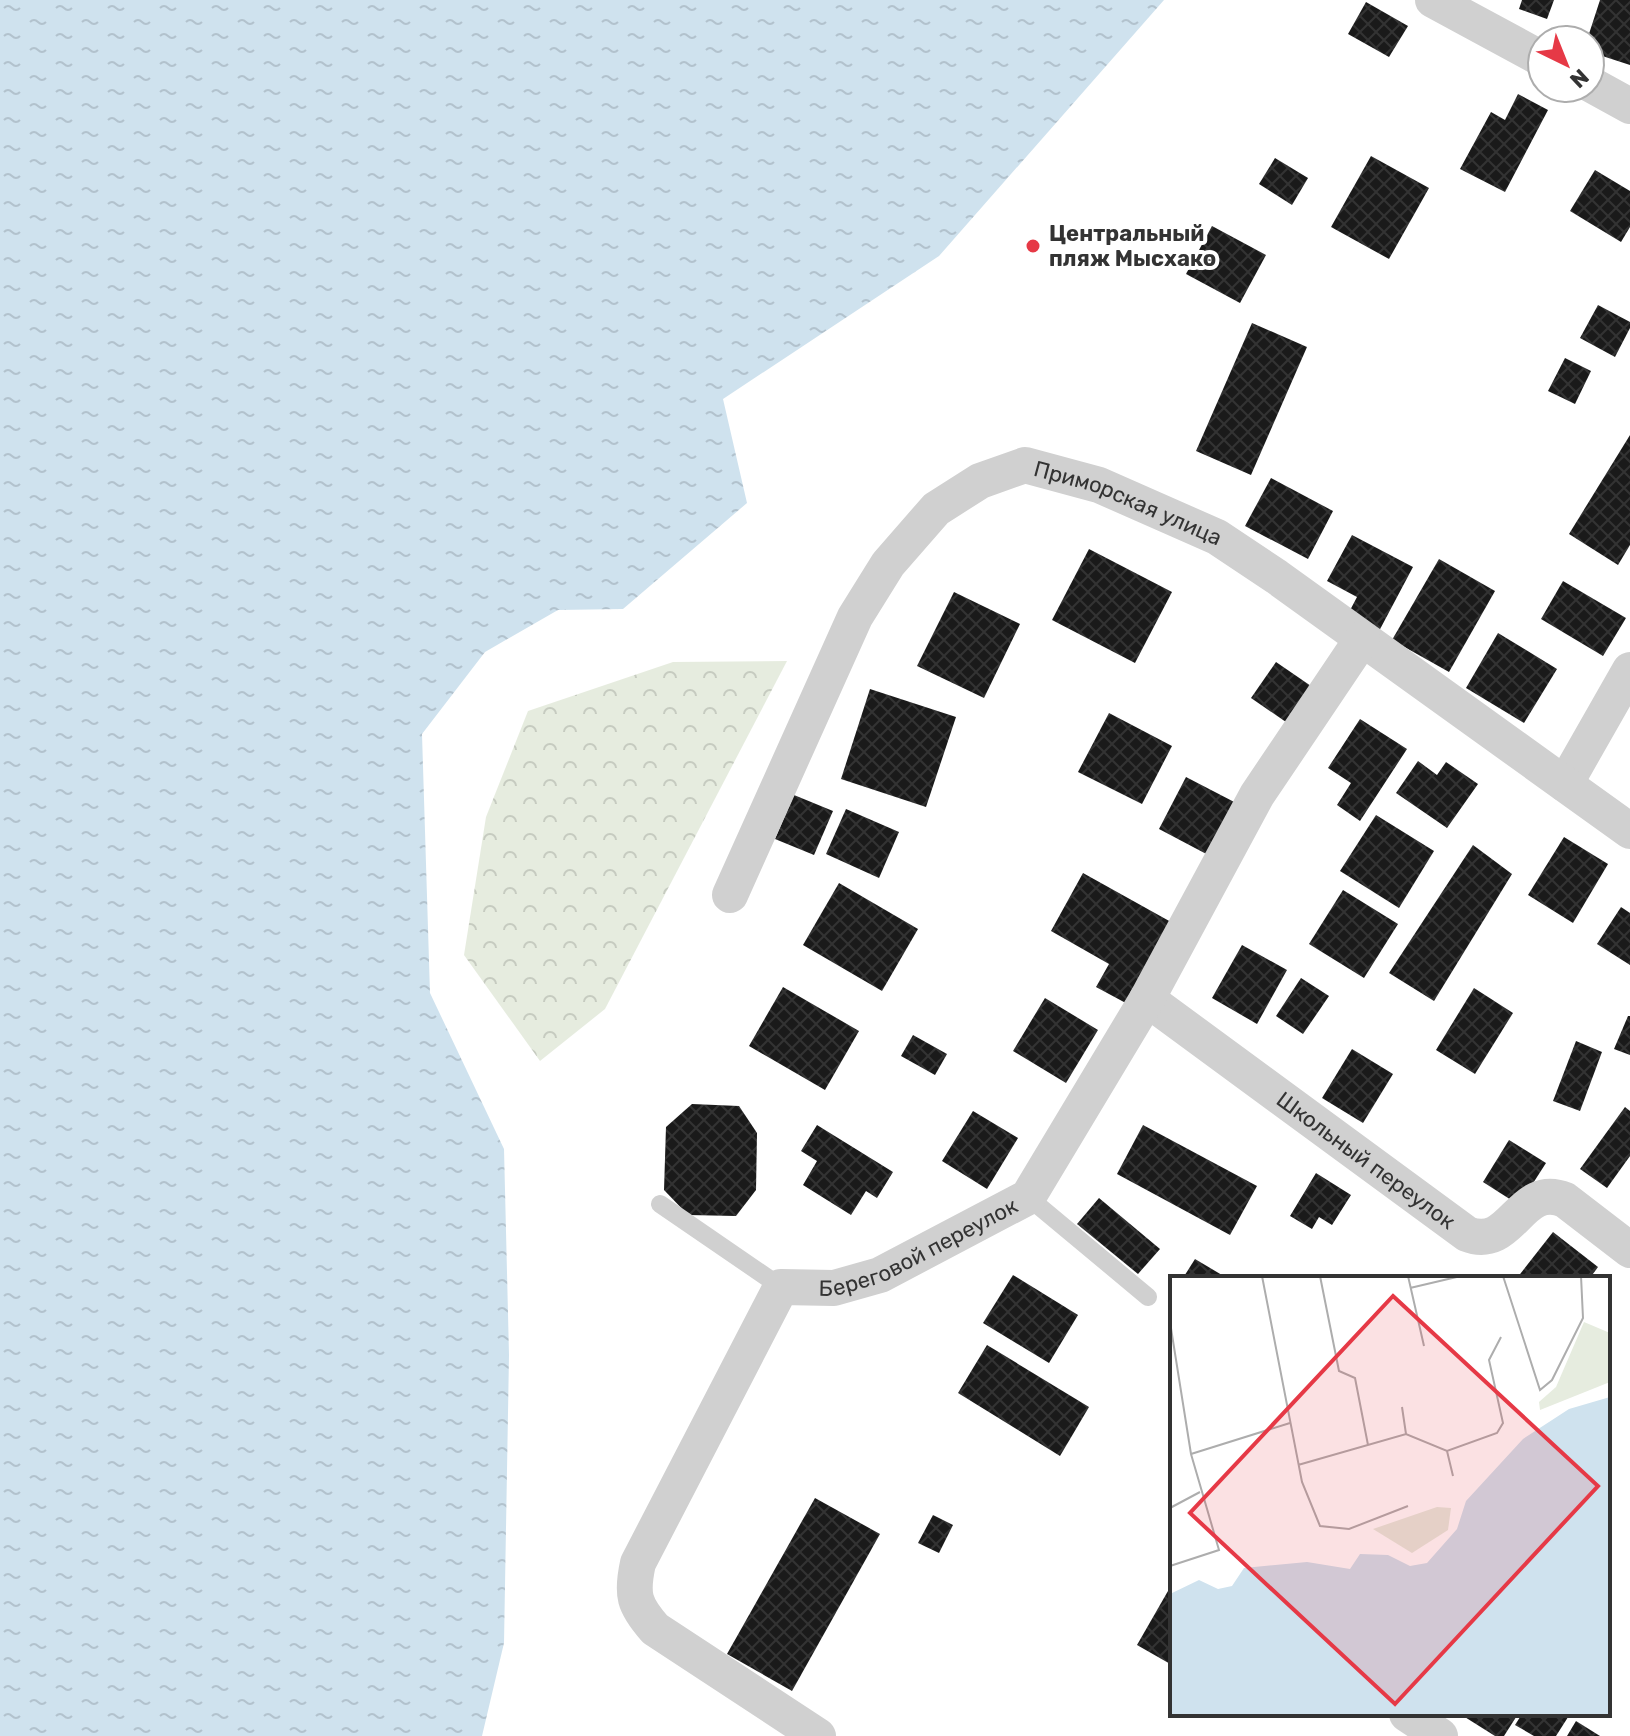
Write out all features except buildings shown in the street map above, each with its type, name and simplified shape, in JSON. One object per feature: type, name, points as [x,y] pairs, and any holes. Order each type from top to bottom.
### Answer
[{"type":"street","points":[[1433,0],[1526,50]]},
{"type":"street","points":[[1606,93],[1630,106]]},
{"type":"street","name":"Приморская улица","points":[[730,895],[855,617],[888,564],[936,509],[980,481],[1025,465],[1099,485],[1217,537],[1630,831]]},
{"type":"street","name":"Береговой переулок","points":[[781,1287],[834,1288],[880,1275],[1028,1197],[1147,999],[1257,795],[1362,639]]},
{"type":"street","points":[[1565,784],[1630,670]]},
{"type":"street","name":"Школьный переулок","points":[[1147,999],[1467,1234],[1490,1238],[1532,1202],[1542,1196],[1554,1195],[1630,1250]]},
{"type":"street","points":[[781,1287],[638,1563],[633,1587],[639,1611],[655,1629],[818,1736]]},
{"type":"street","points":[[1410,1716],[1440,1736]]},
{"type":"lane","points":[[1028,1197],[1148,1297]]},
{"type":"lane","points":[[660,1204],[781,1287]]},
{"type":"green space","points":[[787,661],[605,1009],[540,1061],[464,955],[486,817],[528,711],[673,662]]},
{"type":"water","points":[[0,0],[1164,0],[939,256],[723,399],[747,503],[623,609],[558,610],[485,652],[422,734],[430,993],[504,1149],[509,1355],[504,1643],[482,1736],[0,1736]]},
{"type":"place","name":"Центральный пляж Мысхако","points":[[1033,246]]}]
